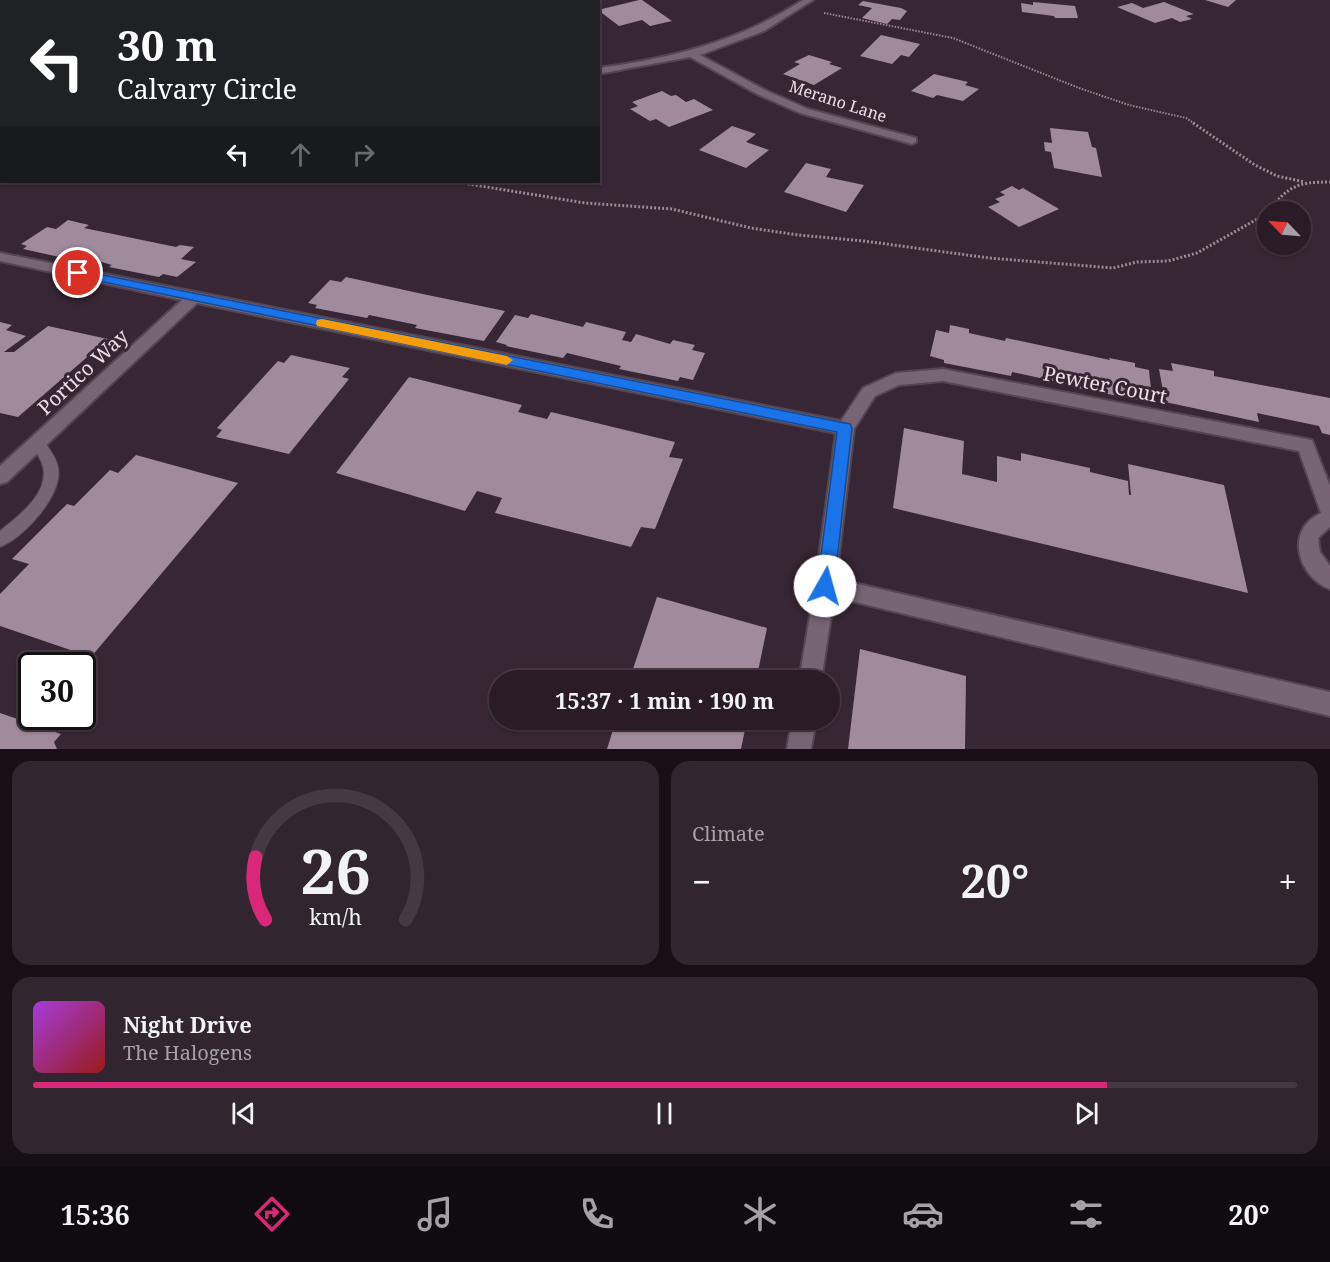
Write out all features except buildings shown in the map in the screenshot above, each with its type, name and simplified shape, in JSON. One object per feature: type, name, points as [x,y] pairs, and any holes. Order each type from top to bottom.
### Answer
[{"type":"street","points":[[600,71],[693,55],[736,41],[764,29],[809,0]]},
{"type":"street","name":"Merano Lane","points":[[693,55],[761,92],[803,111],[912,140]]},
{"type":"street","points":[[0,257],[845,428],[812,670]]},
{"type":"street","name":"Portico Way","points":[[0,477],[194,298]]},
{"type":"street","name":"Pewter Court","points":[[845,428],[868,392],[896,379],[943,375],[1306,445],[1330,513]]},
{"type":"street","points":[[1330,518],[1318,522],[1310,530],[1307,542],[1311,557],[1330,580]]},
{"type":"street","points":[[825,586],[1330,704]]},
{"type":"street","points":[[799,749],[802,730]]},
{"type":"lane","points":[[0,540],[22,523],[48,491],[52,470],[37,442]]},
{"type":"path","points":[[800,7],[953,38],[1079,88],[1129,105],[1186,118],[1255,165],[1277,176],[1305,182],[1330,182]]},
{"type":"path","points":[[1278,201],[1292,185],[1305,182]]},
{"type":"path","points":[[462,183],[585,203],[672,209],[751,228],[798,235],[864,241],[989,258],[1113,268],[1137,262],[1168,261],[1197,253],[1257,218]]},
{"type":"slow traffic","points":[[322,323],[507,360]]},
{"type":"route","points":[[78,273],[217,303],[845,428],[825,586]]}]
